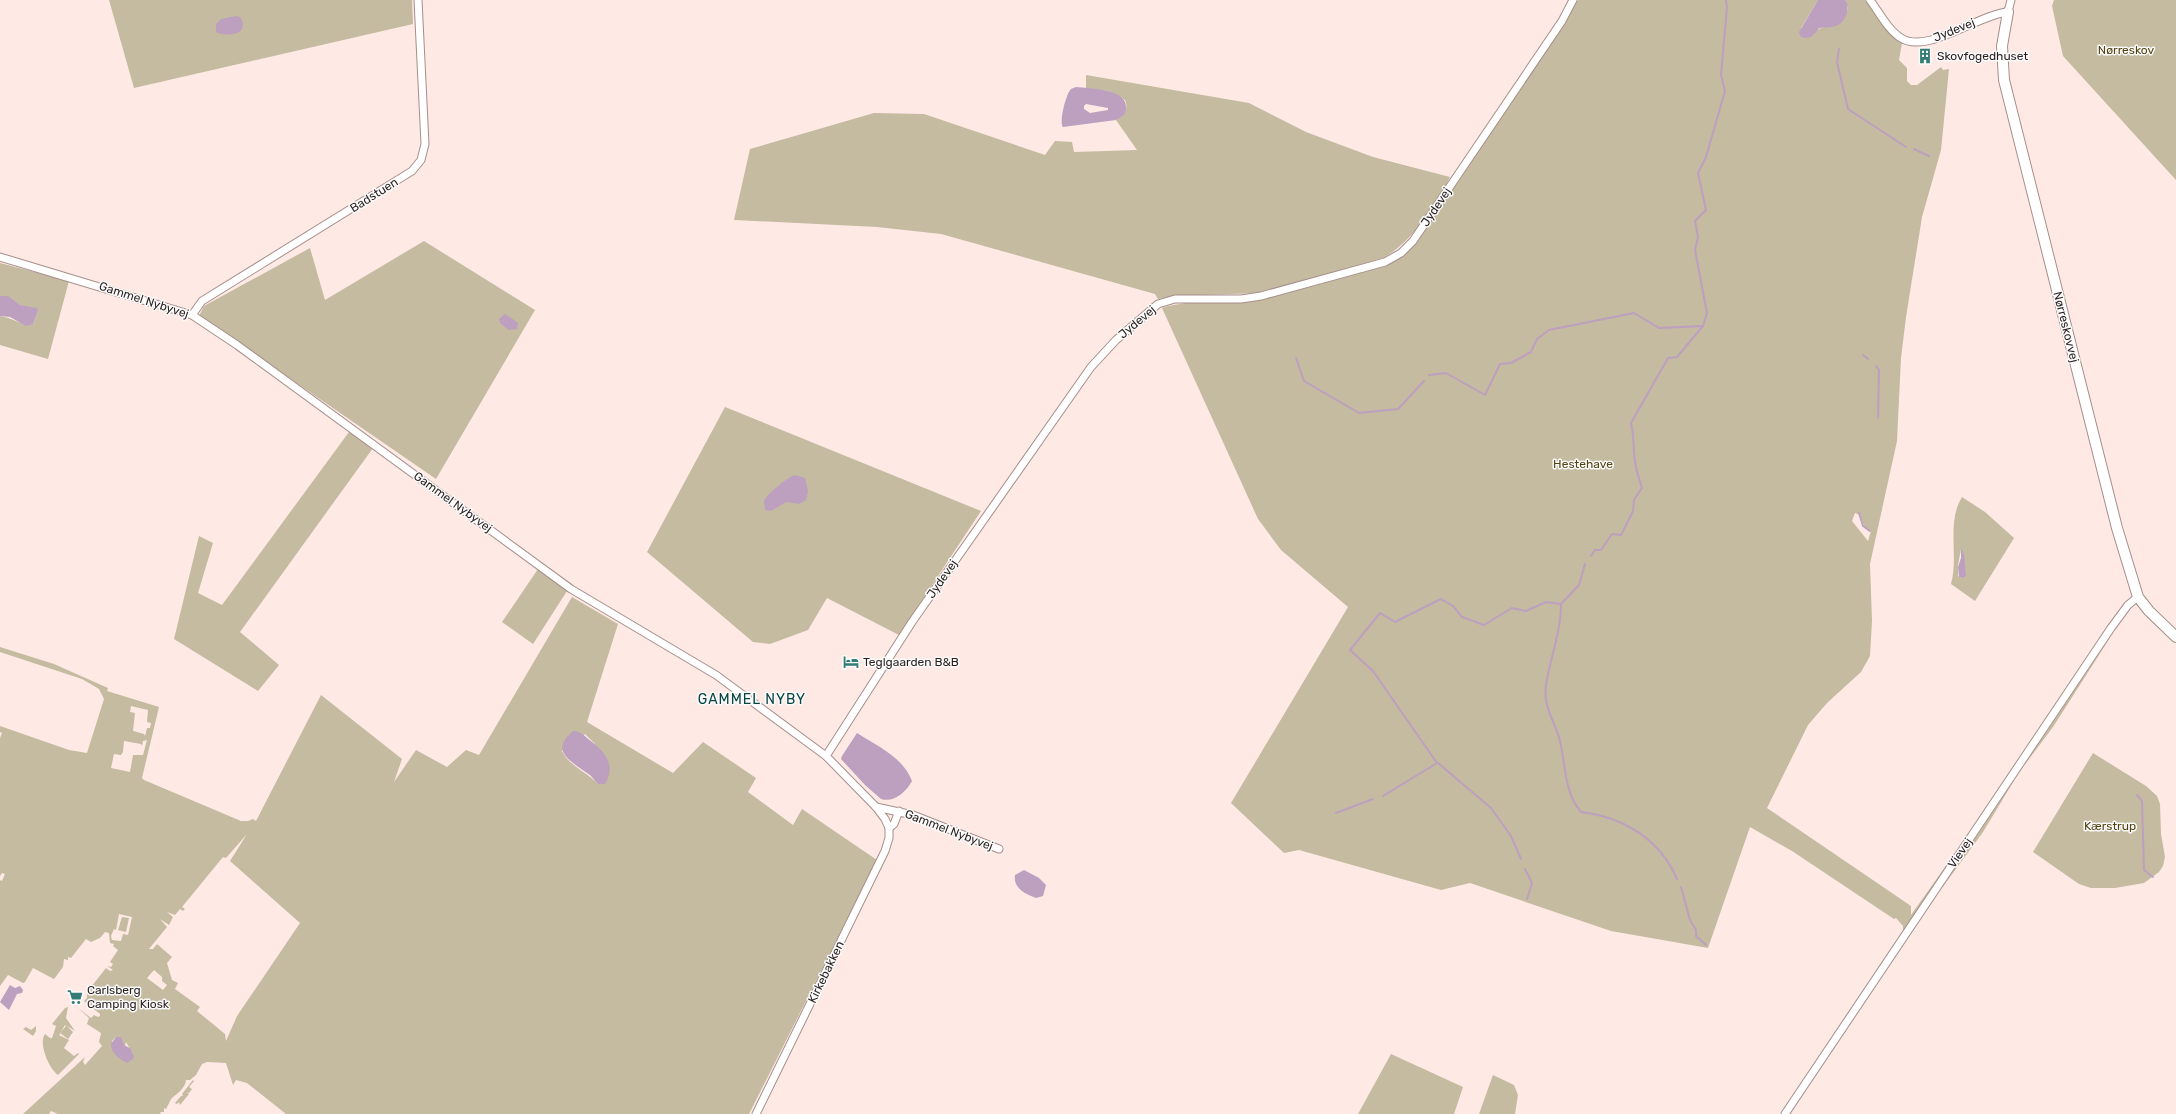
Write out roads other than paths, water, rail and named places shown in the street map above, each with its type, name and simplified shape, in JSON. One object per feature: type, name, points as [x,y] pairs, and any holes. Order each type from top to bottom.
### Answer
[{"type":"street","name":"Badstuen","points":[[192,315],[202,301],[412,171],[421,160],[425,144],[418,0]]},
{"type":"street","name":"Jydevej","points":[[826,756],[916,615],[1091,367],[1116,340],[1158,304],[1175,299],[1241,299],[1261,296],[1385,262],[1401,253],[1413,241],[1562,21],[1573,0]]},
{"type":"street","name":"Jydevej","points":[[1870,0],[1894,33],[1902,39],[1913,42],[1937,38],[1989,16],[2008,12]]},
{"type":"street","name":"Nørreskovvej","points":[[2011,0],[2002,46],[2004,80],[2117,528],[2138,596],[2176,638]]},
{"type":"street","name":"Gammel Nybyvej","points":[[0,257],[192,315],[330,412],[571,589],[716,675],[826,756],[876,807],[889,828],[894,824],[899,811]]},
{"type":"street","name":"Vievej","points":[[1785,1114],[2111,628],[2130,603],[2138,596]]},
{"type":"street","name":"Gammel Nybyvej","points":[[876,807],[899,811],[999,849]]},
{"type":"street","name":"Kirkebakken","points":[[756,1114],[885,850],[889,838],[889,828]]},
{"type":"waterway","points":[[1429,375],[1446,373],[1485,395],[1500,364],[1511,363],[1531,352],[1537,339],[1549,330],[1634,313],[1659,328],[1703,326],[1707,313],[1695,250],[1698,237],[1695,221],[1706,210],[1698,173],[1706,157],[1725,91],[1721,75],[1727,7],[1726,0]]},
{"type":"waterway","points":[[1839,49],[1837,62],[1848,109],[1906,147]]},
{"type":"waterway","points":[[1914,149],[1929,156]]},
{"type":"waterway","points":[[1591,556],[1595,550],[1601,550],[1612,534],[1621,535],[1633,511],[1634,500],[1642,488],[1635,465],[1631,423],[1668,358],[1677,357],[1703,326]]},
{"type":"waterway","points":[[1863,355],[1868,359]]},
{"type":"waterway","points":[[1296,358],[1304,381],[1359,413],[1398,409],[1424,381]]},
{"type":"waterway","points":[[1876,366],[1879,370],[1878,418]]},
{"type":"waterway","points":[[1859,513],[1863,526],[1870,531]]},
{"type":"waterway","points":[[1383,796],[1437,763],[1373,671],[1350,650],[1380,613],[1395,622],[1441,599],[1453,606],[1462,617],[1484,625],[1512,608],[1526,611],[1546,602],[1561,604],[1579,585],[1585,564]]},
{"type":"waterway","points":[[1561,604],[1561,614],[1545,692],[1549,712],[1559,737],[1571,795],[1581,812],[1611,819],[1638,832],[1661,852],[1677,879]]},
{"type":"waterway","points":[[1438,763],[1491,808],[1511,836],[1521,859]]},
{"type":"waterway","points":[[2137,795],[2142,801],[2144,870],[2153,877]]},
{"type":"waterway","points":[[1336,813],[1373,799]]},
{"type":"waterway","points":[[1525,869],[1532,883],[1527,899]]},
{"type":"waterway","points":[[1681,887],[1690,920],[1696,930],[1696,936],[1706,945]]},
{"type":"place","name":"Skovfogedhuset","points":[[1925,56]]},
{"type":"place","name":"Teglgaarden B&B","points":[[851,662]]},
{"type":"place","name":"Carlsberg Camping Kiosk","points":[[75,997]]},
{"type":"district","name":"GAMMEL NYBY","points":[[752,699]]},
{"type":"park label","name":"Nørreskov","points":[[2126,50]]},
{"type":"park label","name":"Hestehave","points":[[1583,464]]},
{"type":"park label","name":"Kærstrup","points":[[2110,826]]}]
